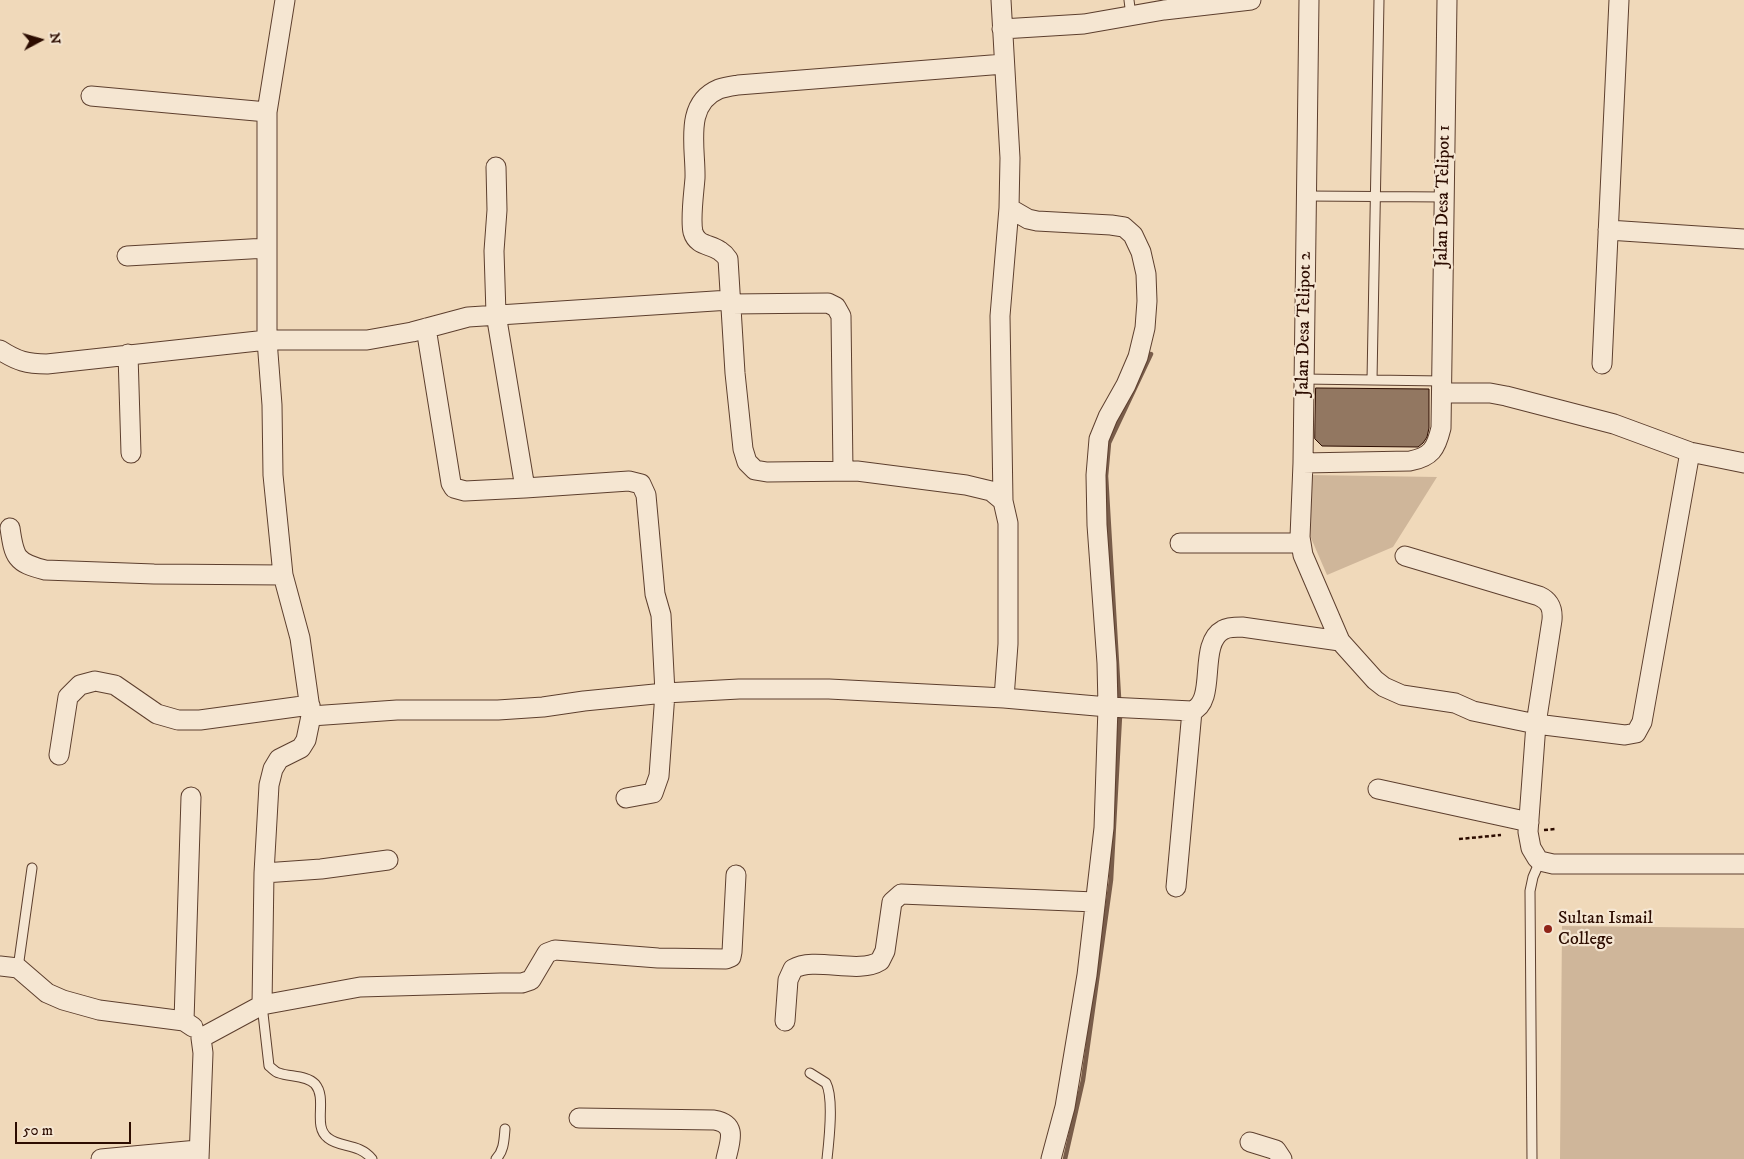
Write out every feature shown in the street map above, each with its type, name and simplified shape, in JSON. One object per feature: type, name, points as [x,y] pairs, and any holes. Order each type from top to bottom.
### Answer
[{"type":"street","points":[[262,1005],[264,873],[270,785],[273,769],[279,759],[301,748],[306,740],[310,710],[300,638],[283,575],[273,475],[272,406],[267,340],[267,112],[285,0]]},
{"type":"street","points":[[1001,0],[1010,158],[1009,208],[1000,316],[1003,501],[1008,523],[1008,644],[1004,698]]},
{"type":"street","points":[[1002,28],[1084,24],[1130,8],[1252,0]]},
{"type":"street","name":"Jalan Desa Telipot 2","points":[[1309,0],[1300,543],[1303,555],[1340,641],[1375,680],[1384,687],[1402,695],[1456,704],[1472,712],[1536,724],[1625,735],[1636,733],[1640,728],[1690,452]]},
{"type":"street","name":"Jalan Desa Telipot 1","points":[[1302,462],[1410,461],[1422,458],[1432,451],[1438,441],[1441,428],[1442,387],[1447,0]]},
{"type":"street","points":[[1602,364],[1619,0]]},
{"type":"street","points":[[1003,501],[991,491],[966,485],[857,471],[767,472],[755,470],[746,462],[742,449],[734,373],[728,259],[720,250],[699,242],[693,232],[695,175],[693,141],[694,120],[698,108],[707,95],[720,88],[1004,64]]},
{"type":"street","points":[[90,96],[267,112]]},
{"type":"street","points":[[496,167],[497,210],[494,251],[496,314],[525,488]]},
{"type":"street","points":[[1009,208],[1028,219],[1124,227],[1133,235],[1141,252],[1145,267],[1147,301],[1145,328],[1138,357],[1099,439],[1096,476],[1099,567],[1107,663],[1108,707],[1104,828],[1087,975],[1066,1098],[1052,1159]]},
{"type":"street","points":[[1608,230],[1744,239]]},
{"type":"street","points":[[127,256],[267,248]]},
{"type":"street","points":[[0,350],[15,360],[32,364],[79,362],[128,354],[267,340],[367,340],[468,317],[496,314],[731,302],[828,303],[836,307],[841,316],[843,471]]},
{"type":"street","points":[[426,328],[450,483],[465,491],[629,480],[641,484],[645,489],[655,594],[661,615],[665,693],[659,776],[653,793],[626,798]]},
{"type":"street","points":[[128,354],[131,453]]},
{"type":"street","points":[[1442,387],[1506,396],[1614,424],[1690,452],[1744,463]]},
{"type":"street","points":[[10,528],[12,542],[18,559],[29,566],[45,570],[154,574],[283,575]]},
{"type":"street","points":[[1180,543],[1300,543]]},
{"type":"street","points":[[1405,556],[1539,596],[1551,605],[1553,612],[1552,620],[1536,724],[1529,822],[1531,848],[1540,861],[1553,864],[1744,864]]},
{"type":"street","points":[[59,756],[68,697],[80,685],[95,680],[115,685],[157,714],[178,720],[200,720],[310,710],[516,709],[665,693],[739,689],[829,689],[1004,698],[1108,707],[1192,711],[1197,709],[1203,700],[1211,645],[1216,636],[1223,630],[1231,627],[1242,627],[1340,641]]},
{"type":"street","points":[[1176,887],[1192,711]]},
{"type":"street","points":[[1378,789],[1529,822]]},
{"type":"street","points":[[184,1021],[191,797]]},
{"type":"street","points":[[264,873],[321,869],[388,860]]},
{"type":"street","points":[[201,1038],[262,1005],[360,987],[501,982],[522,983],[531,980],[547,953],[555,950],[658,958],[726,959],[731,957],[732,952],[736,875]]},
{"type":"street","points":[[786,1021],[788,980],[793,969],[804,965],[869,966],[880,961],[885,951],[892,902],[901,894],[1095,902]]},
{"type":"street","points":[[9,967],[48,993],[63,1000],[99,1010],[184,1021],[195,1028],[201,1038],[203,1053],[199,1155],[101,1159]]},
{"type":"street","points":[[579,1118],[714,1120],[724,1122],[729,1127],[731,1134],[726,1159]]},
{"type":"street","points":[[1250,1142],[1276,1150],[1282,1159]]},
{"type":"lane","points":[[1372,380],[1378,0]]},
{"type":"lane","points":[[1307,196],[1444,197]]},
{"type":"lane","points":[[1304,380],[1372,380],[1442,387]]},
{"type":"lane","points":[[1532,1159],[1530,891],[1533,877],[1540,861]]},
{"type":"lane","points":[[9,967],[32,868]]},
{"type":"lane","points":[[262,1005],[269,1066],[277,1072],[315,1083],[319,1092],[321,1131],[328,1139],[364,1151],[372,1159]]},
{"type":"lane","points":[[810,1073],[826,1082],[830,1094],[827,1159]]},
{"type":"lane","points":[[496,1159],[500,1155],[504,1144],[504,1129]]},
{"type":"shaded area","points":[[1309,475],[1437,477],[1393,547],[1327,575],[1308,531]]},
{"type":"shaded area","points":[[1562,926],[1744,928],[1744,1159],[1560,1159]]},
{"type":"building","points":[[1316,388],[1429,389],[1429,428],[1427,437],[1418,447],[1322,446],[1315,439]]},
{"type":"waterway","points":[[1119,698],[1106,476],[1109,443],[1151,354]]},
{"type":"waterway","points":[[1065,1159],[1083,1080],[1111,880],[1120,716]]},
{"type":"place","name":"Sultan Ismail College","points":[[1548,929]]}]
